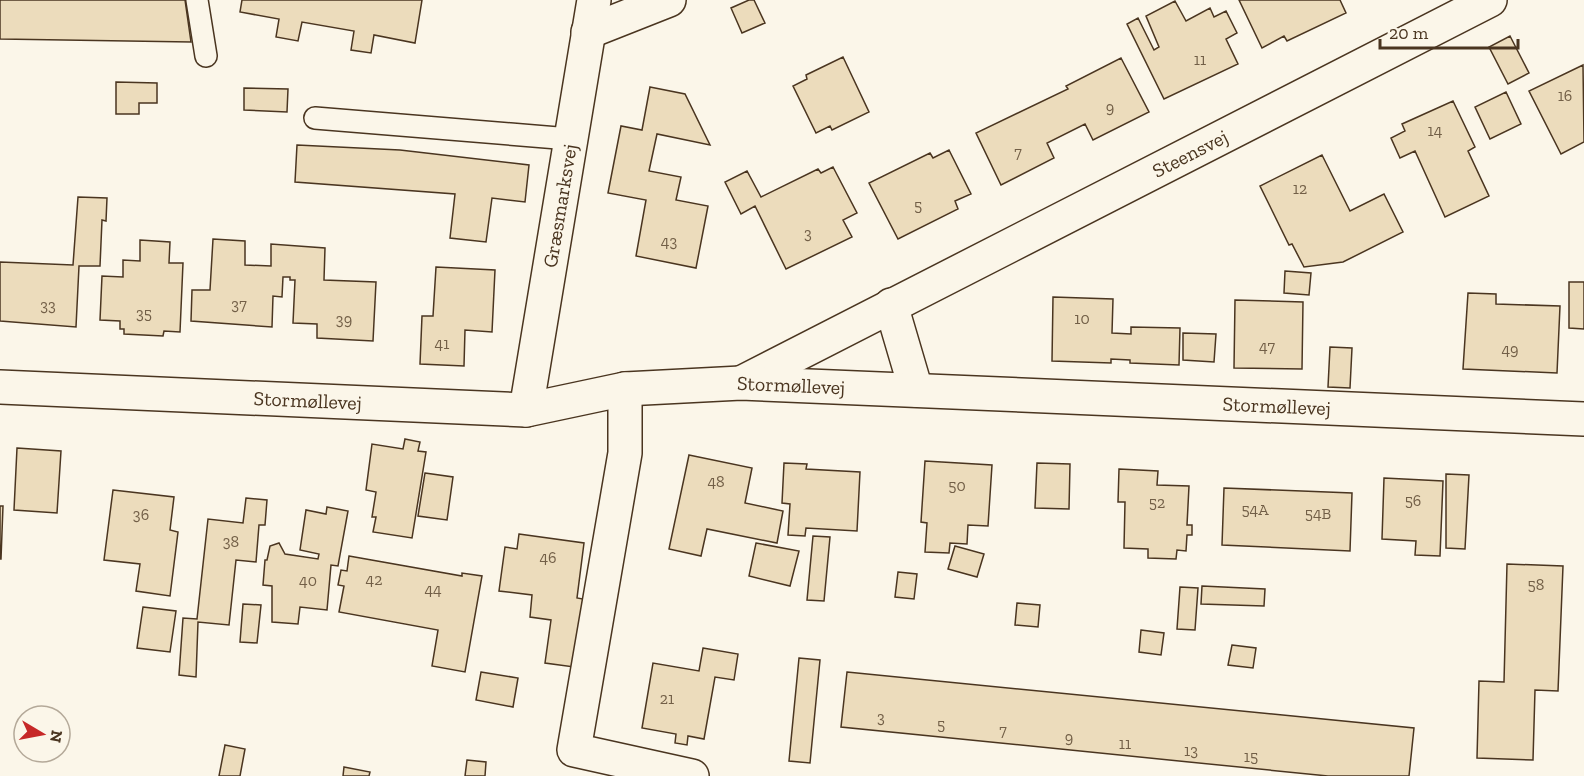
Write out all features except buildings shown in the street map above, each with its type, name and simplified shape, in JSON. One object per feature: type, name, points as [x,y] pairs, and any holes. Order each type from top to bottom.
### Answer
[{"type":"street","name":"Græsmarksvej","points":[[526,410],[594,0]]},
{"type":"street","points":[[588,32],[669,0]]},
{"type":"street","name":"Steensvej","points":[[741,383],[891,304],[1490,0]]},
{"type":"street","points":[[891,304],[916,390]]},
{"type":"street","name":"Stormøllevej","points":[[0,387],[526,410],[625,389],[741,383],[1584,419]]},
{"type":"street","points":[[625,389],[625,453],[574,750],[692,776]]},
{"type":"lane","points":[[197,0],[206,56]]},
{"type":"lane","points":[[315,118],[570,139]]}]
